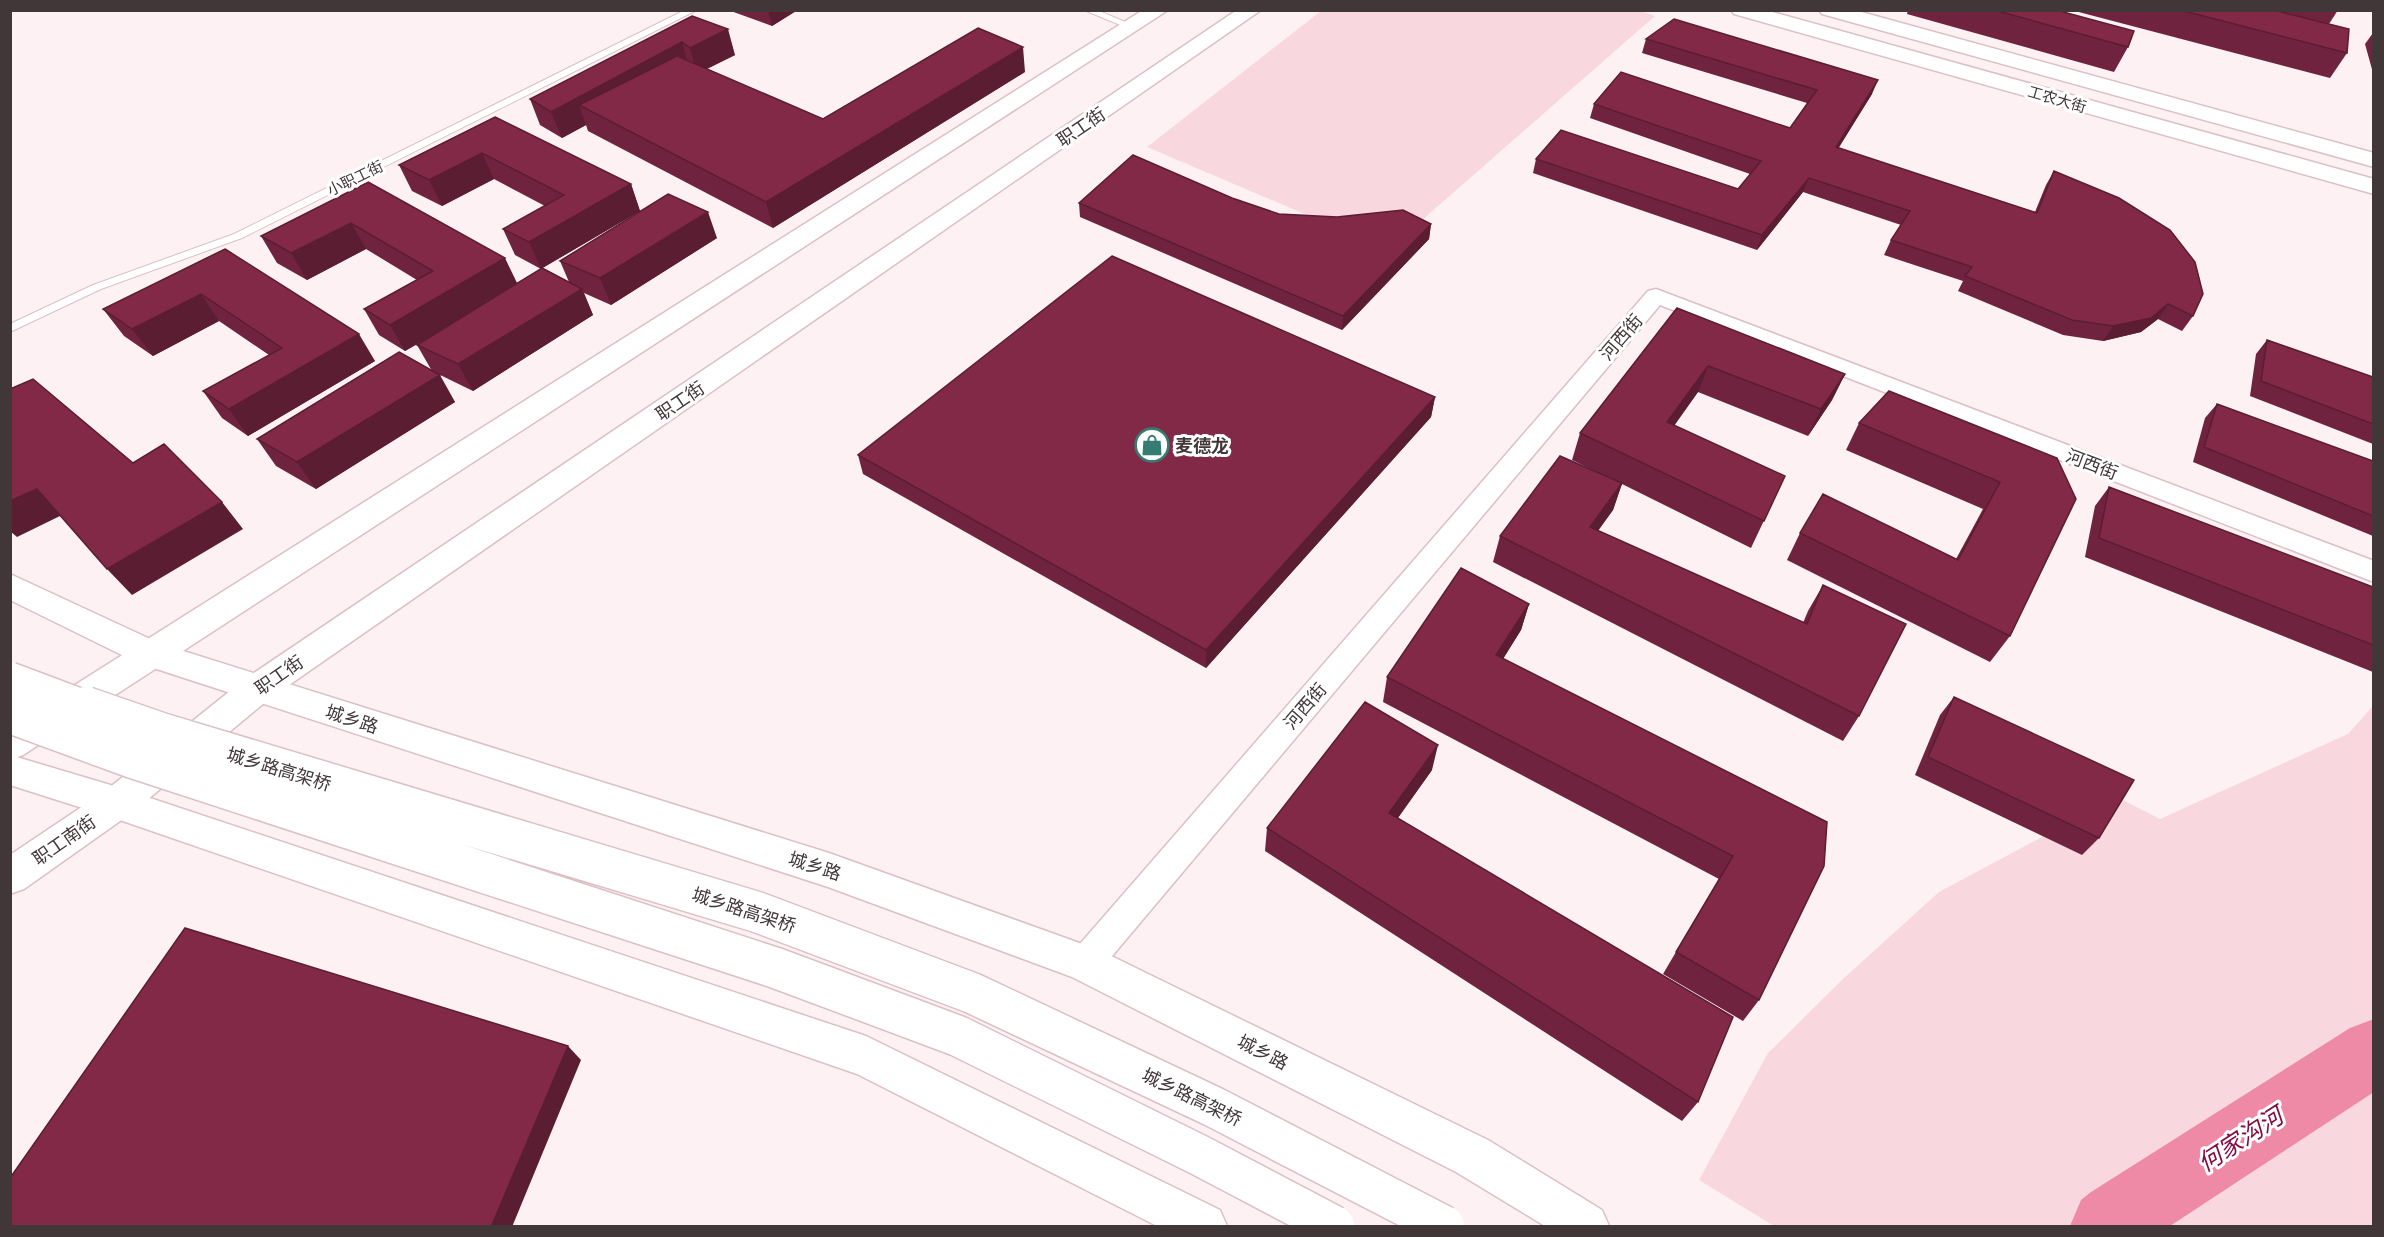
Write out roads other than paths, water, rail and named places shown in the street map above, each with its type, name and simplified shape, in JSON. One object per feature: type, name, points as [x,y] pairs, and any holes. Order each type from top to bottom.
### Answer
[{"type":"main road","points":[[10,745],[1158,10]]},
{"type":"main road","name":"职工街","points":[[117,803],[257,689],[1251,10]]},
{"type":"main road","name":"工农大街","points":[[1741,10],[2373,187]]},
{"type":"main road","name":"工农大街","points":[[1828,10],[1858,14],[2373,160]]},
{"type":"main road","name":"城乡路","points":[[10,586],[150,654],[829,870],[1085,963],[1472,1156],[1586,1227]]},
{"type":"main road","name":"城乡路高架桥","points":[[10,678],[161,733],[757,912],[951,985],[1214,1107],[1444,1227]]},
{"type":"main road","name":"城乡路高架桥","points":[[10,713],[133,758],[776,968],[958,1036],[1199,1155],[1334,1227]]},
{"type":"main road","points":[[10,770],[117,803],[866,1057],[1204,1227]]},
{"type":"main road","name":"职工南街","points":[[10,877],[117,803]]},
{"type":"street","name":"河西街","points":[[1085,963],[1656,296],[2373,572]]},
{"type":"lane","name":"小职工街","points":[[10,329],[97,287],[238,236],[693,10]]},
{"type":"lane","points":[[1088,10],[1133,27]]},
{"type":"waterway","name":"何家沟河","points":[[2107,1226],[2374,1052]]},
{"type":"place","name":"麦德龙","points":[[1152,445]]}]
